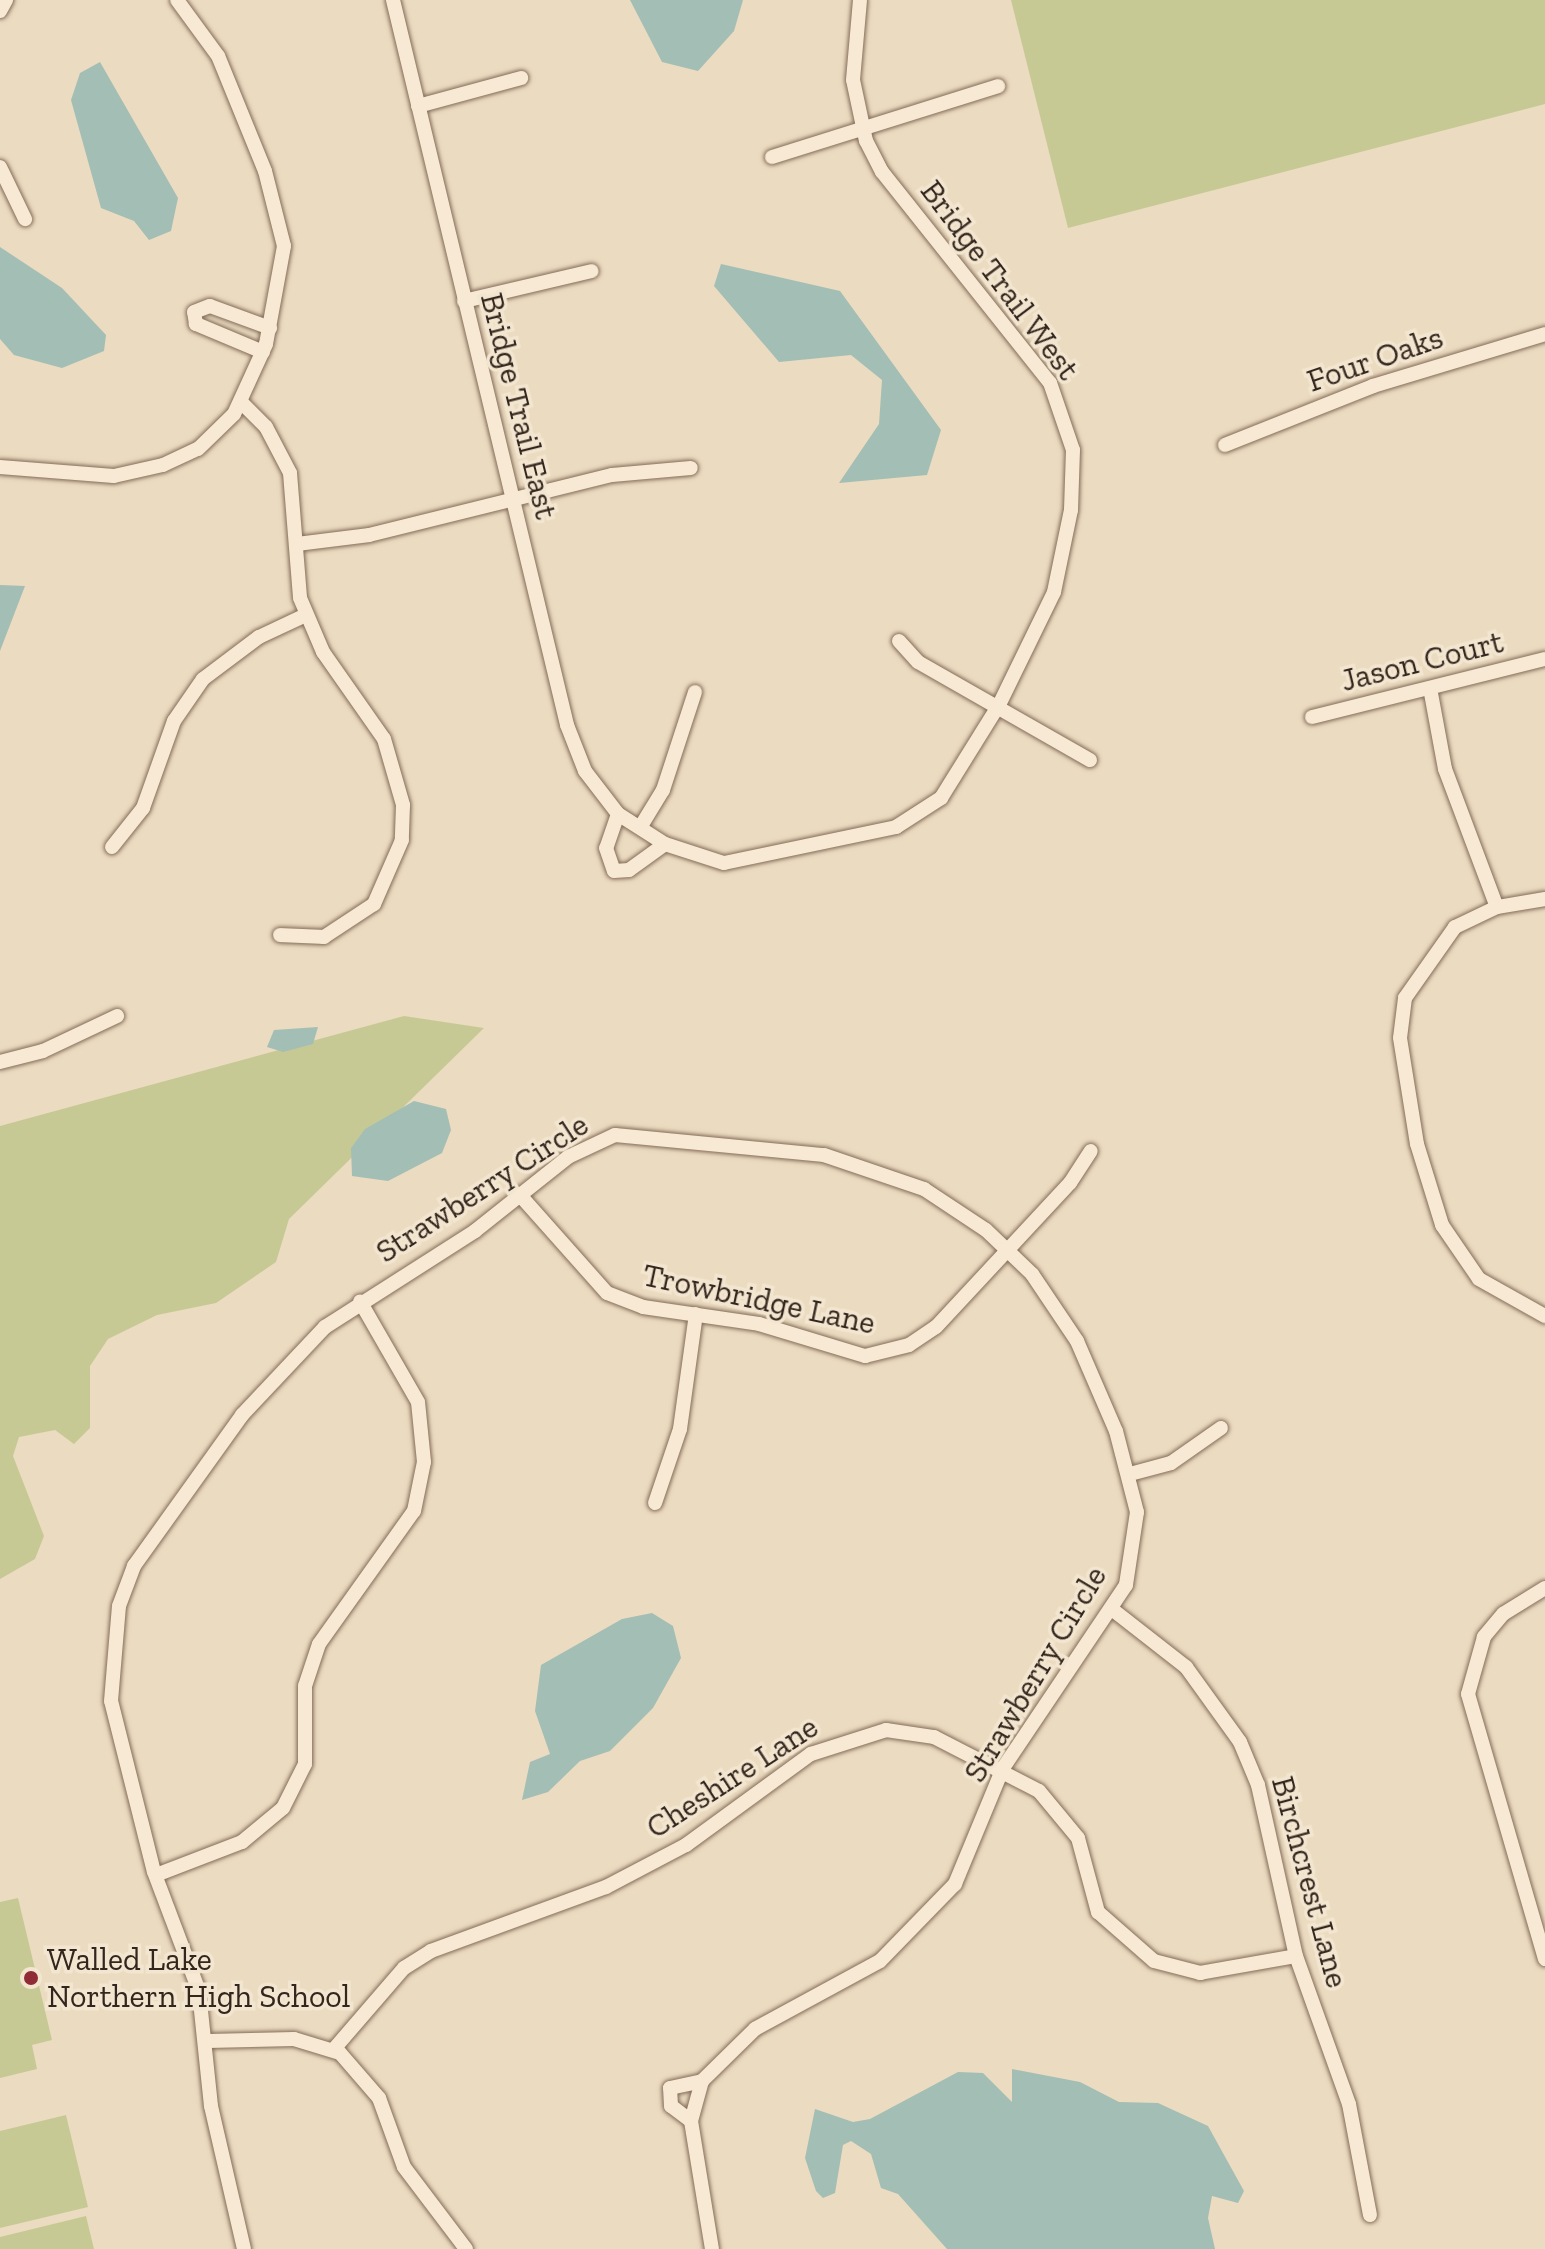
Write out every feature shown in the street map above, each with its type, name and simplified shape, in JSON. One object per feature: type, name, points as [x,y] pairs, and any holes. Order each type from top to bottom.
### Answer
[{"type":"street","points":[[0,11],[6,0]]},
{"type":"street","points":[[0,467],[114,476],[149,468],[198,449],[241,402],[263,352],[284,246],[265,171],[218,56],[177,0]]},
{"type":"street","name":"Bridge Trail East","points":[[393,0],[567,725],[585,771],[618,814],[665,844],[724,863],[842,843]]},
{"type":"street","name":"Bridge Trail West","points":[[842,843],[896,827],[941,798],[999,705],[1054,592],[1073,495],[1070,439],[1050,383],[882,172],[863,128],[853,80],[860,0]]},
{"type":"street","points":[[418,106],[521,78]]},
{"type":"street","points":[[772,157],[998,86]]},
{"type":"street","points":[[0,167],[25,219]]},
{"type":"street","points":[[464,301],[592,271]]},
{"type":"street","points":[[263,352],[196,324],[194,312],[210,306],[270,328]]},
{"type":"street","name":"Four Oaks","points":[[1225,445],[1373,386],[1545,334]]},
{"type":"street","points":[[241,402],[266,427],[290,473],[306,615],[384,739],[403,805],[402,840],[374,904],[349,927],[324,937],[280,935]]},
{"type":"street","points":[[297,544],[513,501],[612,475],[691,468]]},
{"type":"street","points":[[112,847],[143,808],[174,721],[203,679],[248,644],[306,615]]},
{"type":"street","points":[[899,641],[918,662],[999,705],[1090,760]]},
{"type":"street","name":"Jason Court","points":[[1312,717],[1545,659]]},
{"type":"street","points":[[1430,688],[1445,769],[1497,907]]},
{"type":"street","points":[[641,826],[663,790],[695,692]]},
{"type":"street","points":[[618,814],[606,848],[614,871],[629,870],[665,844]]},
{"type":"street","points":[[1545,899],[1497,907],[1455,927],[1405,998],[1400,1038],[1423,1168],[1442,1225],[1479,1279],[1545,1316]]},
{"type":"street","points":[[0,1062],[43,1051],[80,1028],[117,1016]]},
{"type":"street","name":"Strawberry Circle","points":[[244,2249],[211,2106],[208,2041],[190,1958],[156,1875],[111,1701],[119,1606],[134,1566],[242,1415],[360,1301],[447,1250],[519,1194],[590,1145],[615,1135],[664,1135],[874,1169],[924,1189],[1006,1250],[1077,1341],[1130,1474],[1136,1554],[1113,1610],[1003,1768],[955,1884],[880,1961],[729,2048],[702,2081],[691,2121],[712,2249]]},
{"type":"street","name":"Trowbridge Lane","points":[[519,1194],[607,1293],[696,1314],[759,1324],[865,1356],[887,1352],[936,1327],[1091,1151]]},
{"type":"street","points":[[156,1875],[242,1842],[283,1808],[305,1764],[305,1686],[319,1644],[414,1511],[424,1462],[418,1402],[360,1301]]},
{"type":"street","points":[[655,1503],[680,1429],[696,1314]]},
{"type":"street","points":[[1130,1474],[1171,1463],[1221,1428]]},
{"type":"street","points":[[1545,1588],[1503,1614],[1484,1637],[1468,1694],[1545,1959]]},
{"type":"street","name":"Birchcrest Lane","points":[[1113,1610],[1186,1667],[1240,1742],[1258,1785],[1296,1956],[1349,2104],[1370,2215]]},
{"type":"street","name":"Cheshire Lane","points":[[334,2049],[404,1968],[431,1951],[606,1887],[686,1845],[833,1742],[886,1730],[934,1737],[1003,1768],[1065,1816],[1098,1912],[1138,1952],[1200,1973],[1296,1956]]},
{"type":"street","points":[[208,2041],[294,2039],[334,2049],[379,2098],[404,2167],[466,2249]]},
{"type":"street","name":"Strawberry Circle","points":[[691,2121],[671,2106],[670,2088],[702,2081]]},
{"type":"green space","points":[[1011,0],[1545,0],[1545,104],[1068,228]]},
{"type":"green space","points":[[404,1016],[484,1028],[289,1219],[276,1262],[216,1303],[157,1315],[108,1339],[90,1366],[90,1428],[74,1444],[55,1430],[19,1437],[13,1456],[44,1536],[35,1559],[0,1579],[0,1126]]},
{"type":"green space","points":[[18,1898],[52,2040],[32,2045],[37,2069],[0,2078],[0,1902]]},
{"type":"green space","points":[[66,2115],[88,2207],[0,2228],[0,2131]]},
{"type":"green space","points":[[86,2216],[94,2249],[0,2249],[0,2237]]},
{"type":"shaded area","points":[[630,0],[743,0],[734,31],[698,71],[662,62]]},
{"type":"shaded area","points":[[100,62],[178,198],[171,231],[149,240],[134,221],[101,208],[71,100],[80,73]]},
{"type":"shaded area","points":[[0,247],[62,288],[106,335],[104,351],[62,368],[14,355],[0,339]]},
{"type":"shaded area","points":[[721,264],[840,291],[941,430],[927,475],[839,483],[879,424],[882,380],[851,355],[779,362],[714,286]]},
{"type":"shaded area","points":[[0,585],[25,586],[0,651]]},
{"type":"shaded area","points":[[318,1027],[313,1044],[283,1052],[267,1047],[274,1030]]},
{"type":"shaded area","points":[[414,1101],[446,1109],[451,1130],[442,1153],[388,1181],[352,1176],[351,1148],[365,1129]]},
{"type":"shaded area","points":[[652,1613],[673,1626],[681,1658],[653,1708],[610,1751],[580,1761],[548,1792],[522,1800],[530,1762],[550,1754],[535,1711],[541,1665],[622,1619]]},
{"type":"shaded area","points":[[1012,2069],[1080,2082],[1119,2102],[1158,2103],[1208,2126],[1244,2191],[1238,2203],[1212,2196],[1208,2218],[1215,2249],[947,2249],[898,2194],[881,2188],[871,2154],[851,2141],[843,2145],[835,2193],[823,2198],[816,2191],[805,2158],[815,2109],[853,2122],[870,2119],[958,2072],[983,2073],[1012,2102]]},
{"type":"place","name":"Walled Lake Northern High School","points":[[31,1978]]}]
